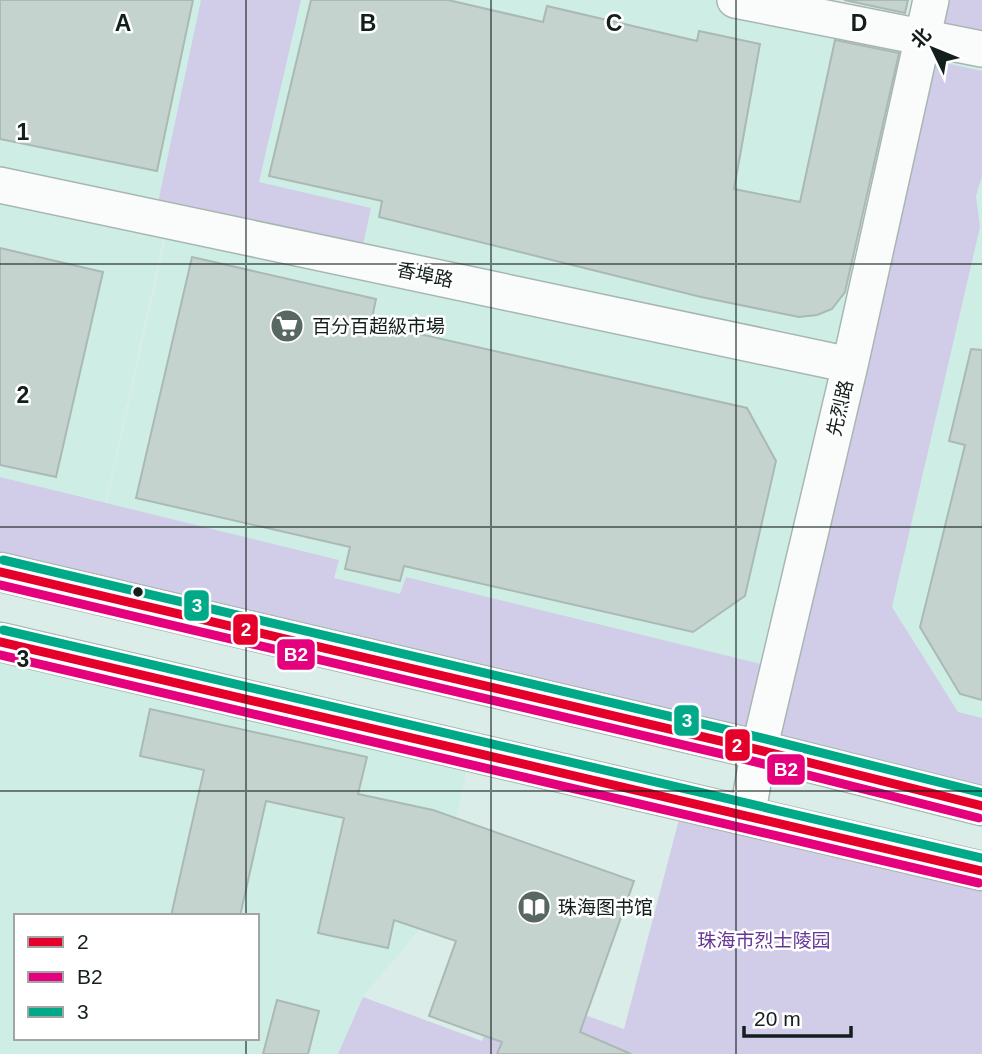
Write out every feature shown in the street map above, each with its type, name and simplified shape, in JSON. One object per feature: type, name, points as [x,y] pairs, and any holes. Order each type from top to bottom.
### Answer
[{"type":"main road","points":[[0,572],[759,750],[982,806]]},
{"type":"main road","points":[[0,642],[982,871]]},
{"type":"street","points":[[735,0],[982,50]]},
{"type":"street","name":"先烈路","points":[[747,816],[759,750],[850,365],[931,0]]},
{"type":"street","name":"香埠路","points":[[0,185],[850,365]]},
{"type":"shaded area","points":[[0,0],[730,0],[921,37],[848,362],[0,184]]},
{"type":"shaded area","points":[[924,38],[982,51],[982,804],[758,748],[87,591],[169,223],[849,366]]},
{"type":"shaded area","points":[[0,189],[167,223],[86,591],[0,570]]},
{"type":"shaded area","points":[[0,642],[471,752],[434,913],[363,996],[338,1054],[0,1054]]},
{"type":"green space","points":[[201,0],[301,0],[259,182],[371,208],[362,250],[157,207]]},
{"type":"green space","points":[[939,0],[982,0],[982,43],[931,32]]},
{"type":"green space","points":[[923,58],[982,71],[982,176],[976,196],[980,227],[892,607],[958,712],[982,718],[982,792],[773,741]]},
{"type":"green space","points":[[0,477],[339,560],[334,578],[400,594],[406,577],[769,666],[751,736],[0,558]]},
{"type":"green space","name":"珠海市烈士陵园","points":[[683,804],[982,874],[982,1054],[338,1054],[363,997],[482,1041],[504,986],[624,1029]]},
{"type":"building","points":[[0,0],[193,0],[157,171],[0,139]]},
{"type":"building","points":[[311,0],[448,0],[543,22],[547,6],[697,41],[699,31],[760,44],[734,189],[800,202],[835,40],[899,53],[845,292],[832,309],[817,315],[799,317],[701,297],[379,217],[382,201],[269,176]]},
{"type":"building","points":[[844,0],[908,0],[905,13]]},
{"type":"building","points":[[0,248],[103,272],[56,477],[0,465]]},
{"type":"building","points":[[192,257],[376,299],[371,323],[747,408],[776,461],[745,596],[693,632],[404,566],[400,581],[345,569],[350,547],[136,498]]},
{"type":"building","points":[[971,349],[982,350],[982,700],[960,694],[920,627],[965,445],[949,441]]},
{"type":"building","points":[[150,709],[367,757],[358,794],[433,810],[634,881],[580,1032],[631,1054],[497,1054],[502,1042],[429,1016],[456,941],[394,920],[388,948],[318,933],[344,818],[266,801],[240,914],[171,914],[204,770],[140,756]]},
{"type":"building","points":[[277,1000],[319,1011],[308,1054],[263,1054]]},
{"type":"transit line","name":"3","points":[[3,560],[762,738],[982,793]]},
{"type":"transit line","name":"2","points":[[0,572],[759,750],[982,806]]},
{"type":"transit line","name":"B2","points":[[0,585],[756,762],[979,818]]},
{"type":"transit line","name":"3","points":[[3,630],[982,858]]},
{"type":"transit line","name":"2","points":[[0,642],[982,871]]},
{"type":"transit line","name":"B2","points":[[0,655],[979,883]]},
{"type":"place","name":"百分百超級市場","points":[[287,326]]},
{"type":"place","name":"珠海图书馆","points":[[534,907]]}]
